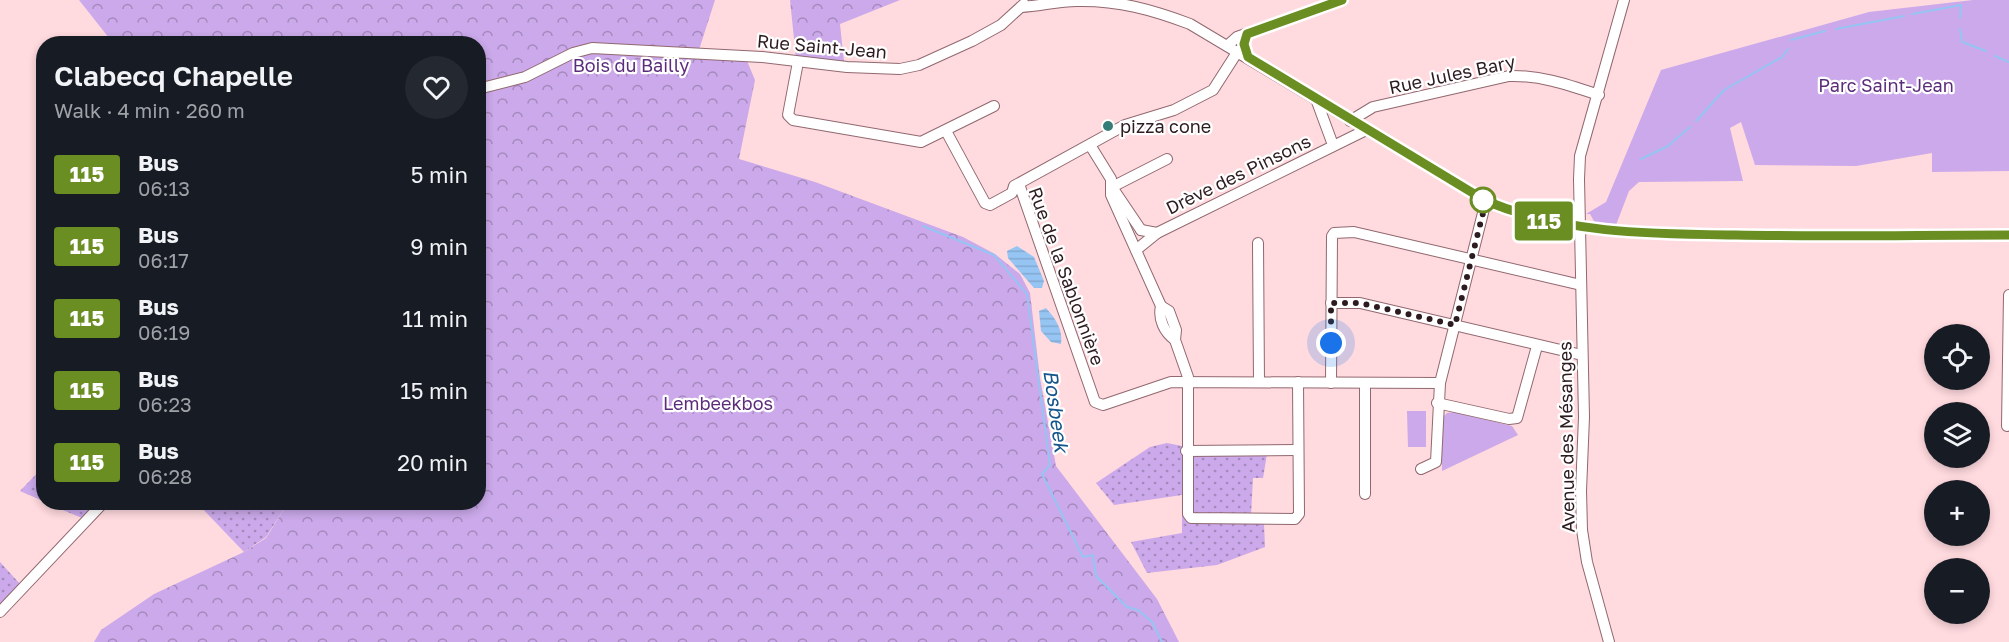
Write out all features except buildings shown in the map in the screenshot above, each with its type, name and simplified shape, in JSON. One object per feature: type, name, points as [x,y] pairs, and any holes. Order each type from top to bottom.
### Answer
[{"type":"street","points":[[1228,45],[1237,37],[1342,0]]},
{"type":"street","name":"Avenue des Mésanges","points":[[1609,642],[1590,572],[1582,530],[1584,417],[1579,228],[1580,156],[1624,0]]},
{"type":"street","name":"Rue Saint-Jean","points":[[486,86],[525,77],[573,53],[592,48],[762,57],[872,69],[900,69],[920,65],[972,41],[1001,25],[1025,4],[1076,1],[1135,5],[1190,24],[1486,201],[1514,213],[1579,228],[1667,235],[2009,236]]},
{"type":"street","points":[[1247,34],[1244,44],[1248,57]]},
{"type":"street","points":[[1019,184],[1125,125],[1174,110],[1212,90],[1238,51]]},
{"type":"street","points":[[798,62],[788,115],[793,120],[921,142],[994,106]]},
{"type":"street","name":"Rue Jules Bary","points":[[1350,121],[1373,107],[1509,76],[1528,75],[1599,95]]},
{"type":"street","name":"Drève des Pinsons","points":[[1316,99],[1333,145]]},
{"type":"street","name":"Drève des Pinsons","points":[[1136,250],[1157,233],[1366,130]]},
{"type":"street","name":"Rue de la Sablonnière","points":[[946,131],[985,203],[990,206],[1012,194],[1014,186],[1019,184],[1095,402],[1103,405],[1166,383],[1188,382]]},
{"type":"street","points":[[1090,145],[1111,179],[1111,195],[1161,306],[1159,314],[1167,334],[1175,340],[1188,382],[1186,451],[1188,514],[1196,520],[1295,519],[1299,514],[1298,382]]},
{"type":"street","points":[[1112,187],[1167,159]]},
{"type":"street","points":[[1112,187],[1141,230],[1129,235]]},
{"type":"street","points":[[1421,469],[1436,462],[1437,403],[1440,383],[1486,201]]},
{"type":"street","name":"Drève des Pinsons","points":[[1141,230],[1157,233]]},
{"type":"street","points":[[1331,383],[1332,236],[1334,233],[1354,232],[1581,285]]},
{"type":"street","points":[[1258,243],[1259,382]]},
{"type":"street","points":[[2007,426],[2009,295]]},
{"type":"street","points":[[1331,303],[1360,303],[1582,355]]},
{"type":"street","points":[[1437,403],[1509,419],[1517,418],[1537,346]]},
{"type":"street","points":[[1188,382],[1440,383]]},
{"type":"street","points":[[1365,383],[1365,494]]},
{"type":"street","points":[[1186,451],[1298,450]]},
{"type":"street","points":[[0,612],[96,510]]},
{"type":"green space","name":"Lembeekbos","points":[[79,0],[715,0],[697,56],[747,61],[755,80],[739,159],[815,182],[963,237],[995,254],[1020,274],[1030,293],[1040,378],[1056,466],[1157,599],[1179,642],[94,642],[101,630],[154,594],[244,552],[266,538],[284,510],[486,510],[486,36],[107,36]]},
{"type":"green space","points":[[790,0],[900,0],[840,24],[844,62],[796,58]]},
{"type":"green space","name":"Parc Saint-Jean","points":[[1973,0],[2009,0],[2009,171],[1932,172],[1932,153],[1856,166],[1755,165],[1741,122],[1730,128],[1743,181],[1639,182],[1629,191],[1616,225],[1595,223],[1590,214],[1586,214],[1606,202],[1661,70],[1869,12]]},
{"type":"green space","points":[[1407,411],[1426,411],[1426,447],[1408,447]]},
{"type":"green space","points":[[1454,412],[1512,426],[1518,435],[1442,471],[1442,418],[1447,413]]},
{"type":"green space","points":[[1167,443],[1182,446],[1183,455],[1267,454],[1263,478],[1253,478],[1251,516],[1264,524],[1265,547],[1217,565],[1147,573],[1131,542],[1182,533],[1182,495],[1114,505],[1096,483],[1150,447]]},
{"type":"green space","points":[[36,474],[36,498],[20,491]]},
{"type":"green space","points":[[63,510],[91,510],[82,518]]},
{"type":"green space","points":[[204,510],[283,510],[266,537],[244,552]]},
{"type":"green space","points":[[0,562],[21,585],[0,607]]},
{"type":"water","points":[[1017,246],[1034,257],[1044,281],[1042,288],[1034,288],[1008,258],[1007,251]]},
{"type":"water","points":[[1046,308],[1058,325],[1061,344],[1051,342],[1041,331],[1039,311]]},
{"type":"waterway","points":[[1912,14],[1961,5],[1960,18]]},
{"type":"waterway","points":[[1836,29],[1904,16]]},
{"type":"waterway","points":[[1960,29],[1962,42],[1986,51]]},
{"type":"waterway","points":[[1791,40],[1825,31]]},
{"type":"waterway","points":[[1696,121],[1724,90],[1782,57],[1788,49]]},
{"type":"waterway","points":[[1995,56],[2009,62]]},
{"type":"waterway","points":[[1641,159],[1668,146],[1690,127]]},
{"type":"waterway","name":"Bosbeek","points":[[923,226],[994,255],[1027,294],[1050,465],[1042,474],[1083,557],[1093,555],[1096,576],[1127,607],[1138,610],[1152,622],[1162,642]]},
{"type":"bus line","name":"115","points":[[1342,0],[1247,34],[1244,44],[1248,57],[1350,121],[1486,201],[1514,213],[1587,229],[1667,235],[1822,237],[2009,235]]},
{"type":"place","name":"pizza cone","points":[[1108,126]]},
{"type":"route","points":[[1331,343],[1331,303],[1360,303],[1455,325],[1486,201],[1483,200]]},
{"type":"park label","name":"Bois du Bailly","points":[[631,65]]}]
